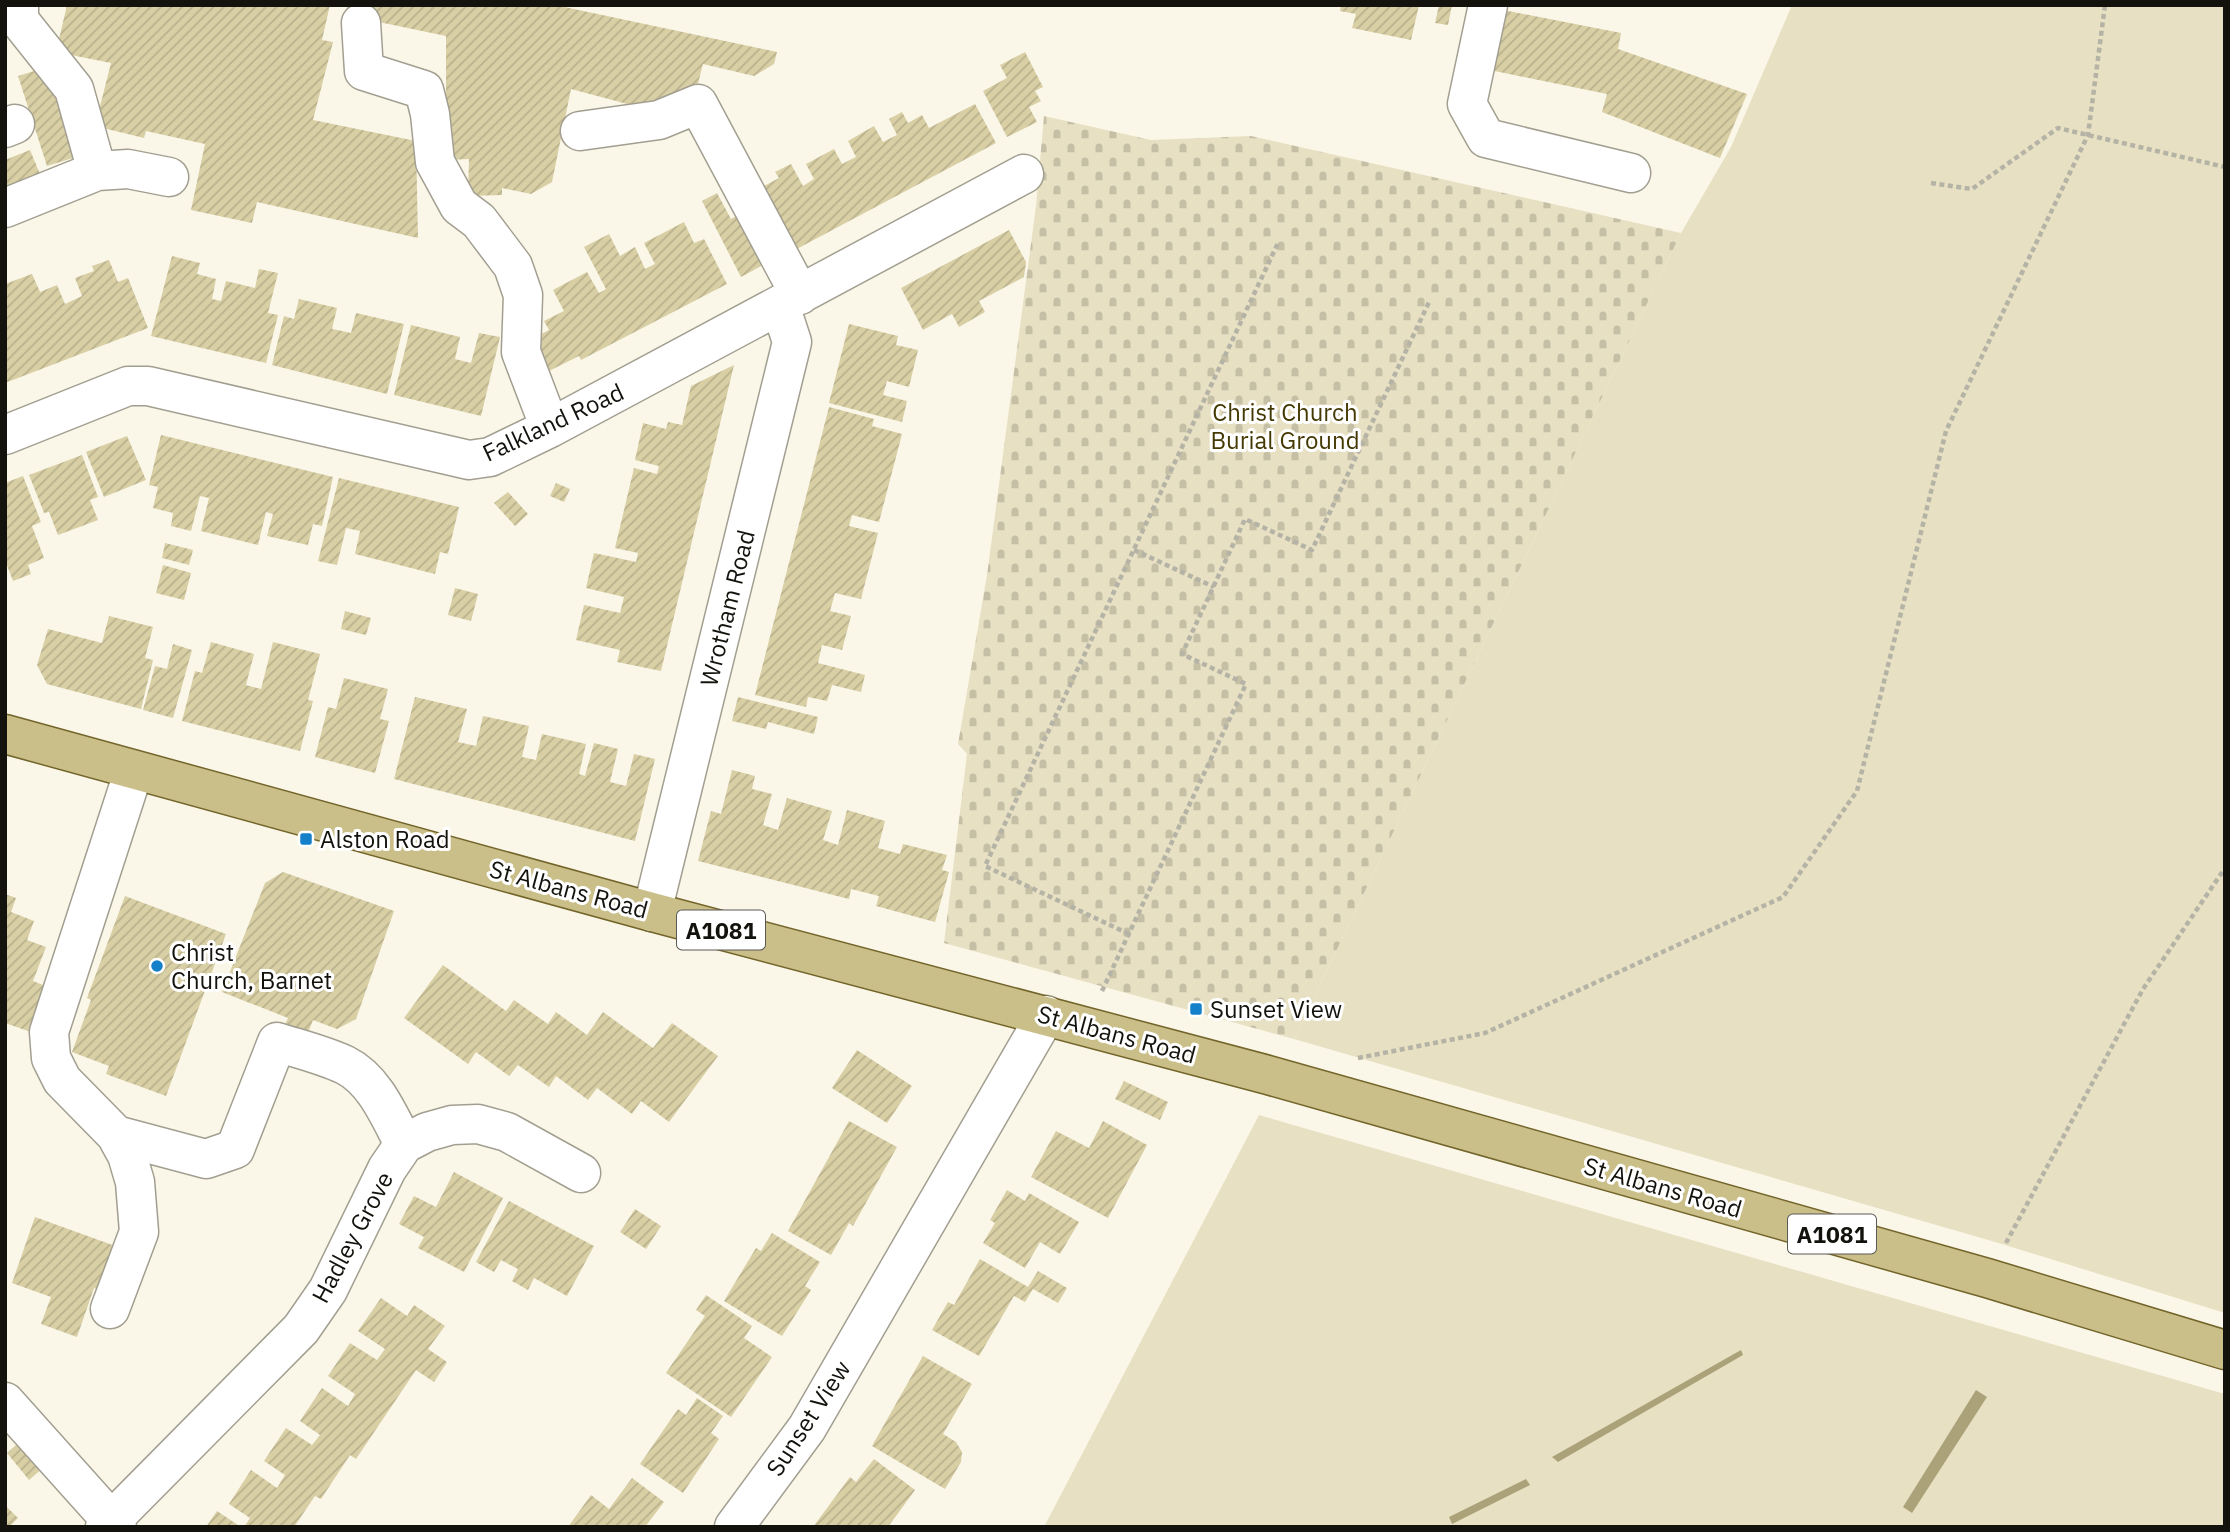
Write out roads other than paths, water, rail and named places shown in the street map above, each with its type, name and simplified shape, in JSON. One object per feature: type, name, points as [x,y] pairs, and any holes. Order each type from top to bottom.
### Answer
[{"type":"main road","name":"St Albans Road","points":[[5,734],[652,912],[1086,1026],[1987,1278],[2225,1350]]},
{"type":"street","points":[[19,5],[19,20],[74,89],[97,171]]},
{"type":"street","points":[[1488,5],[1467,104],[1486,138],[1631,173]]},
{"type":"street","points":[[361,23],[364,71],[424,90],[430,114],[435,162],[458,206],[480,221],[513,267],[523,295],[521,352],[550,428]]},
{"type":"street","name":"Wrotham Road","points":[[580,131],[659,120],[698,104],[790,300],[792,342],[652,912]]},
{"type":"street","points":[[5,208],[97,171],[128,169],[169,177]]},
{"type":"street","name":"Falkland Road","points":[[5,435],[128,386],[148,386],[469,460],[490,457],[550,428],[1024,174]]},
{"type":"street","points":[[110,1308],[139,1231],[135,1182],[127,1155],[116,1135],[62,1080],[51,1058],[48,1032],[134,770]]},
{"type":"street","name":"Sunset View","points":[[734,1527],[807,1428],[1046,1015]]},
{"type":"street","points":[[116,1135],[206,1159],[235,1149],[277,1042],[346,1066],[365,1081],[383,1104],[404,1144]]},
{"type":"street","name":"Hadley Grove","points":[[111,1524],[301,1329],[328,1290],[387,1169],[404,1144],[427,1132],[452,1125],[478,1124],[508,1132],[581,1173]]},
{"type":"street","points":[[5,1402],[111,1524]]},
{"type":"place","name":"Alston Road","points":[[306,839]]},
{"type":"place","name":"Christ Church, Barnet","points":[[157,966]]},
{"type":"place","name":"Sunset View","points":[[1196,1009]]},
{"type":"park label","name":"Christ Church Burial Ground","points":[[1285,426]]}]
